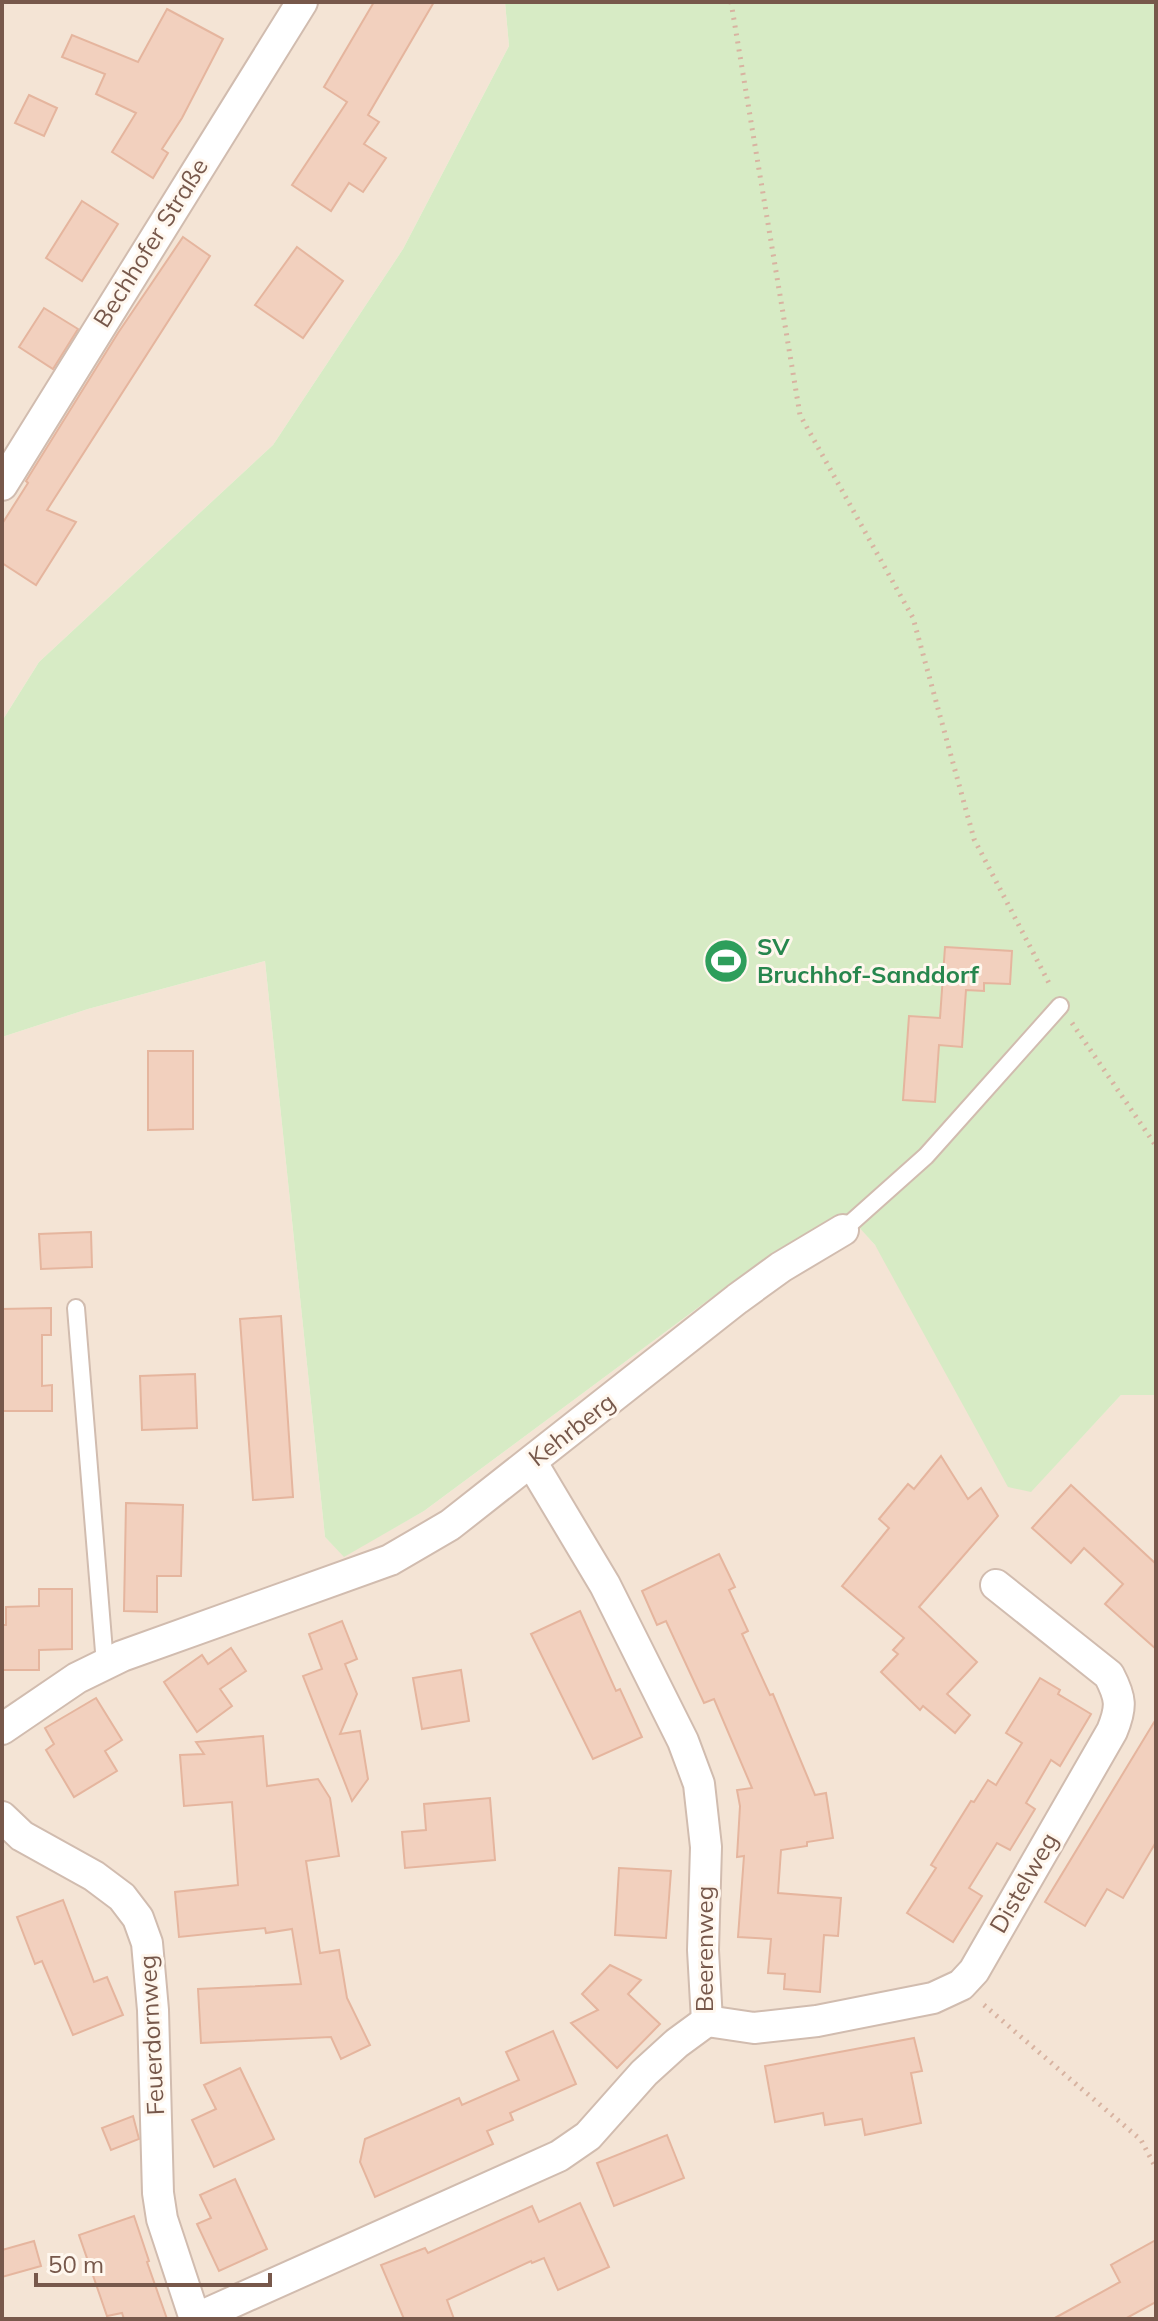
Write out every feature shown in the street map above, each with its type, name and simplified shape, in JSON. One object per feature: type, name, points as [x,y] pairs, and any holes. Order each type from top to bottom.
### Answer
[{"type":"street","name":"Bechhofer Straße","points":[[2,485],[302,2]]},
{"type":"street","name":"Kehrberg","points":[[2,1729],[77,1678],[105,1664],[178,1634],[390,1560],[450,1525],[737,1299],[781,1267],[843,1230]]},
{"type":"street","name":"Beerenweg","points":[[195,2319],[559,2156],[588,2136],[644,2073],[707,2021],[703,1950],[706,1847],[699,1784],[683,1741],[605,1585],[532,1463]]},
{"type":"street","name":"Distelweg","points":[[961,1985],[974,1971],[1120,1712],[1118,1694],[1109,1675],[996,1585]]},
{"type":"street","name":"Feuerdornweg","points":[[2,1817],[22,1836],[94,1876],[122,1897],[138,1918],[147,1943],[153,2010],[160,2206],[195,2319]]},
{"type":"street","points":[[707,2021],[754,2028],[817,2021],[933,1998],[961,1985]]},
{"type":"lane","name":"Kehrberg","points":[[843,1230],[926,1156],[1060,1006]]},
{"type":"lane","points":[[76,1308],[105,1664]]},
{"type":"path","points":[[731,2],[800,415],[913,618],[974,839],[1060,1006],[1156,1146]]},
{"type":"path","points":[[961,1985],[1141,2140],[1156,2168]]},
{"type":"shaded area","points":[[2,2],[505,2],[509,46],[403,249],[273,445],[39,662],[2,721]]},
{"type":"shaded area","points":[[265,961],[325,1537],[344,1556],[424,1511],[738,1278],[848,1214],[875,1245],[1031,1491],[1121,1395],[1156,1395],[1156,2319],[2,2319],[2,1037],[88,1009]]},
{"type":"green space","points":[[505,2],[1156,2],[1156,1395],[1121,1395],[1031,1492],[1008,1487],[875,1245],[848,1215],[738,1278],[424,1511],[344,1557],[325,1537],[265,961],[88,1009],[2,1037],[2,721],[39,662],[273,445],[403,249],[509,46]]},
{"type":"building","points":[[374,2],[434,2],[368,115],[379,122],[364,144],[386,158],[363,192],[349,183],[331,211],[292,185],[347,102],[324,87]]},
{"type":"building","points":[[167,9],[223,39],[182,118],[162,149],[168,153],[153,178],[112,152],[136,113],[96,94],[105,74],[62,57],[72,35],[138,62]]},
{"type":"building","points":[[29,95],[57,108],[44,136],[15,123]]},
{"type":"building","points":[[82,201],[118,224],[82,281],[46,258]]},
{"type":"building","points":[[183,237],[210,256],[47,510],[76,522],[36,585],[2,563],[2,524],[118,333]]},
{"type":"building","points":[[297,247],[343,281],[303,338],[255,305]]},
{"type":"building","points":[[44,308],[78,329],[53,369],[19,347]]},
{"type":"building","points":[[945,947],[1012,951],[1010,984],[984,983],[984,991],[966,990],[962,1047],[939,1045],[935,1102],[903,1100],[909,1016],[940,1018]]},
{"type":"building","points":[[148,1051],[193,1051],[193,1129],[148,1130]]},
{"type":"building","points":[[91,1232],[92,1267],[41,1269],[39,1234]]},
{"type":"building","points":[[51,1308],[51,1335],[42,1335],[42,1386],[52,1385],[52,1411],[2,1411],[2,1309]]},
{"type":"building","points":[[281,1316],[293,1497],[253,1500],[240,1319]]},
{"type":"building","points":[[195,1374],[197,1428],[142,1430],[140,1376]]},
{"type":"building","points":[[941,1456],[968,1499],[981,1488],[998,1516],[919,1607],[977,1662],[947,1694],[970,1715],[955,1733],[923,1706],[920,1710],[881,1672],[898,1654],[893,1650],[904,1638],[842,1586],[889,1528],[879,1519],[908,1484],[914,1489]]},
{"type":"building","points":[[1071,1485],[1156,1564],[1156,1649],[1105,1604],[1123,1584],[1084,1548],[1071,1563],[1032,1528]]},
{"type":"building","points":[[126,1503],[183,1505],[181,1576],[157,1576],[157,1612],[124,1611]]},
{"type":"building","points":[[719,1554],[735,1587],[729,1590],[748,1631],[742,1634],[770,1695],[773,1694],[815,1795],[826,1793],[833,1838],[781,1850],[778,1893],[841,1898],[838,1936],[824,1935],[820,1992],[784,1989],[785,1974],[768,1973],[771,1939],[738,1937],[744,1856],[737,1857],[740,1806],[737,1790],[752,1788],[714,1699],[704,1703],[666,1621],[657,1625],[642,1591]]},
{"type":"building","points":[[39,1589],[72,1589],[72,1649],[39,1650],[39,1670],[2,1670],[2,1625],[6,1625],[6,1607],[39,1606]]},
{"type":"building","points":[[580,1611],[616,1691],[620,1689],[642,1737],[593,1759],[531,1634]]},
{"type":"building","points":[[342,1621],[357,1659],[345,1664],[357,1694],[340,1734],[360,1731],[368,1779],[352,1801],[303,1676],[322,1669],[309,1634]]},
{"type":"building","points":[[231,1648],[246,1671],[220,1689],[232,1706],[197,1732],[164,1682],[202,1655],[208,1664]]},
{"type":"building","points":[[461,1670],[469,1721],[422,1729],[413,1678]]},
{"type":"building","points":[[1040,1678],[1060,1690],[1058,1694],[1091,1714],[1060,1766],[1051,1760],[1026,1803],[1035,1809],[1010,1850],[997,1843],[969,1888],[982,1896],[953,1942],[907,1913],[936,1868],[931,1865],[971,1801],[974,1802],[988,1780],[996,1785],[1022,1743],[1006,1733]]},
{"type":"building","points":[[96,1698],[122,1740],[105,1751],[117,1771],[74,1797],[46,1750],[54,1744],[45,1728]]},
{"type":"building","points":[[1156,1719],[1156,1842],[1123,1898],[1107,1889],[1085,1926],[1045,1902]]},
{"type":"building","points":[[263,1736],[267,1786],[318,1779],[330,1798],[339,1856],[306,1861],[320,1953],[339,1950],[347,1998],[370,2045],[341,2059],[331,2037],[201,2043],[198,1989],[301,1984],[292,1929],[266,1933],[265,1928],[179,1937],[175,1892],[238,1885],[232,1802],[184,1806],[180,1755],[204,1754],[196,1742]]},
{"type":"building","points":[[490,1798],[495,1860],[405,1868],[402,1832],[426,1830],[424,1804]]},
{"type":"building","points":[[619,1868],[671,1871],[666,1938],[615,1935]]},
{"type":"building","points":[[63,1900],[94,1982],[107,1977],[123,2015],[73,2035],[42,1961],[35,1964],[17,1917]]},
{"type":"building","points":[[610,1965],[641,1980],[628,1994],[660,2024],[617,2068],[571,2023],[598,2010],[582,1994]]},
{"type":"building","points":[[553,2031],[576,2084],[510,2113],[513,2120],[487,2131],[493,2144],[375,2197],[360,2162],[365,2139],[459,2098],[462,2105],[519,2080],[506,2052]]},
{"type":"building","points":[[914,2038],[922,2071],[911,2073],[921,2123],[865,2135],[862,2119],[825,2125],[823,2113],[775,2122],[765,2066]]},
{"type":"building","points":[[240,2068],[274,2139],[214,2167],[192,2120],[216,2109],[204,2085]]},
{"type":"building","points":[[133,2116],[139,2139],[111,2150],[102,2128]]},
{"type":"building","points":[[667,2135],[684,2178],[614,2206],[597,2163]]},
{"type":"building","points":[[235,2179],[267,2249],[219,2271],[197,2224],[211,2218],[200,2195]]},
{"type":"building","points":[[580,2203],[609,2267],[558,2290],[544,2258],[531,2261],[447,2300],[454,2319],[404,2319],[381,2265],[425,2248],[428,2253],[532,2206],[539,2222]]},
{"type":"building","points":[[134,2216],[167,2319],[124,2319],[122,2313],[107,2316],[79,2235]]},
{"type":"building","points":[[1156,2240],[1156,2302],[1125,2319],[1053,2319],[1120,2282],[1111,2265]]},
{"type":"building","points":[[34,2241],[41,2266],[2,2277],[2,2250]]},
{"type":"place","name":"SV Bruchhof-Sanddorf","points":[[726,961]]}]
